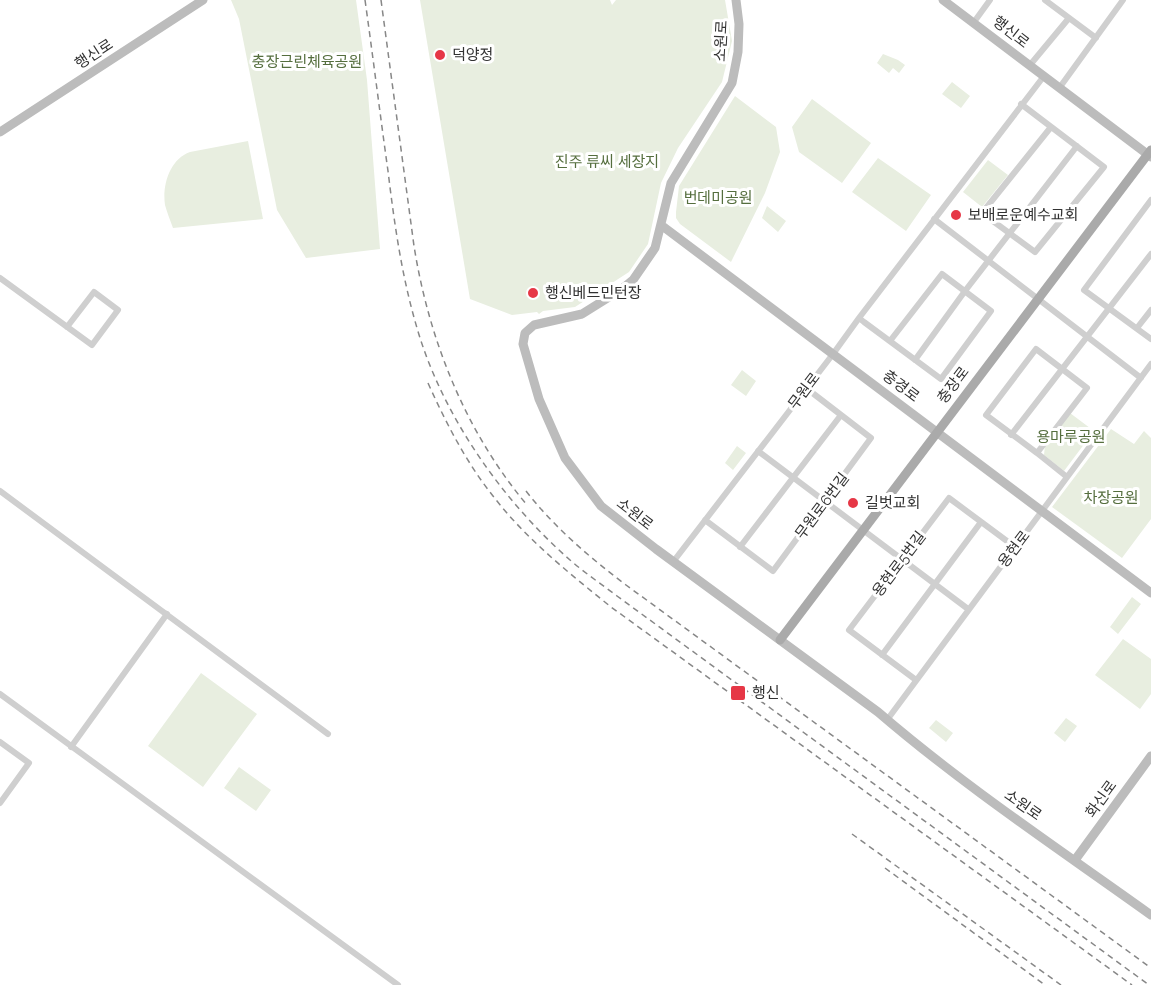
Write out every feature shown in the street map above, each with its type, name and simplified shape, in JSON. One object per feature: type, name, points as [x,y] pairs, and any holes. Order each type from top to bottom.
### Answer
[{"type":"main road","name":"행신로","points":[[0,132],[203,0]]},
{"type":"main road","name":"소원로","points":[[736,0],[739,24],[738,52],[732,83],[671,183],[656,248],[633,280],[622,290],[582,314],[534,325],[525,333],[523,344],[539,399],[565,458],[601,506],[887,720],[984,796],[1151,915]]},
{"type":"main road","name":"행신로","points":[[943,0],[1150,154]]},
{"type":"main road","name":"충장로","points":[[780,640],[1037,299],[1150,154]]},
{"type":"main road","name":"충경로","points":[[661,225],[1151,593]]},
{"type":"main road","name":"화신로","points":[[1076,860],[1151,756]]},
{"type":"street","points":[[974,22],[990,0]]},
{"type":"street","points":[[1045,0],[1096,38]]},
{"type":"street","points":[[1060,87],[1123,0]]},
{"type":"street","points":[[1030,65],[1069,18]]},
{"type":"street","name":"무원로","points":[[673,562],[1044,76]]},
{"type":"street","points":[[1021,104],[1104,167],[1035,252],[982,213],[1051,127]]},
{"type":"street","points":[[915,360],[1077,146]]},
{"type":"street","points":[[1151,200],[1084,290],[1151,339]]},
{"type":"street","points":[[934,219],[1141,378]]},
{"type":"street","points":[[1011,435],[1151,254]]},
{"type":"street","points":[[858,318],[941,379],[992,311],[942,274],[890,341]]},
{"type":"street","points":[[0,278],[67,327],[92,345],[118,310],[94,292],[67,327]]},
{"type":"street","points":[[1137,328],[1151,310]]},
{"type":"street","points":[[1036,453],[1087,388],[1036,349],[986,415],[1067,477]]},
{"type":"street","name":"용현로","points":[[887,720],[1151,364]]},
{"type":"street","name":"무원로6번길","points":[[705,520],[773,571],[872,438],[806,388]]},
{"type":"street","points":[[740,547],[841,415]]},
{"type":"street","points":[[758,451],[968,609]]},
{"type":"street","points":[[1,491],[328,734]]},
{"type":"street","name":"용현로5번길","points":[[916,680],[849,630],[949,498],[1015,547]]},
{"type":"street","points":[[882,655],[981,522]]},
{"type":"street","points":[[71,747],[167,614]]},
{"type":"street","points":[[0,694],[398,985]]},
{"type":"street","points":[[0,742],[29,763],[0,803]]},
{"type":"green space","name":"충장근린체육공원","points":[[231,0],[356,0],[367,80],[380,249],[306,258],[277,210],[239,19]]},
{"type":"green space","name":"진주 류씨 세장지","points":[[420,0],[610,0],[612,5],[616,0],[725,0],[732,41],[722,82],[678,148],[661,183],[648,244],[629,272],[575,307],[543,311],[539,314],[537,312],[512,315],[470,299]]},
{"type":"green space","points":[[883,54],[905,65],[899,73],[893,68],[889,73],[877,63]]},
{"type":"green space","points":[[952,82],[970,96],[961,108],[942,94]]},
{"type":"green space","name":"번데미공원","points":[[735,96],[776,127],[780,152],[765,193],[731,262],[680,224],[676,218],[676,212],[679,186]]},
{"type":"green space","points":[[812,99],[871,143],[842,183],[799,152],[792,127]]},
{"type":"green space","points":[[248,141],[263,219],[173,228],[164,197],[166,181],[177,160],[190,152]]},
{"type":"green space","points":[[878,158],[931,195],[906,231],[852,192]]},
{"type":"green space","points":[[988,160],[1008,175],[982,207],[963,192]]},
{"type":"green space","points":[[767,206],[786,221],[778,232],[762,218]]},
{"type":"green space","points":[[742,370],[756,381],[746,396],[731,385]]},
{"type":"green space","name":"용마루공원","points":[[1070,413],[1094,431],[1064,471],[1044,455],[1045,445]]},
{"type":"green space","name":"차장공원","points":[[1111,429],[1134,444],[1144,431],[1151,438],[1151,519],[1122,558],[1052,507]]},
{"type":"green space","points":[[737,446],[746,453],[733,470],[725,463]]},
{"type":"green space","points":[[1132,597],[1141,604],[1118,634],[1110,627]]},
{"type":"green space","points":[[1123,639],[1151,659],[1151,694],[1140,709],[1095,675]]},
{"type":"green space","points":[[201,673],[257,714],[203,787],[148,746]]},
{"type":"green space","points":[[1066,718],[1077,726],[1065,742],[1054,733]]},
{"type":"green space","points":[[936,720],[953,733],[946,742],[929,728]]},
{"type":"green space","points":[[239,767],[271,790],[256,811],[224,788]]},
{"type":"railway","points":[[365,0],[397,236],[404,278],[415,320],[432,372],[447,402],[481,460],[501,487],[546,538],[587,574],[1149,985]]},
{"type":"railway","points":[[381,0],[414,246],[429,316],[440,350],[468,415],[485,447],[527,505]]},
{"type":"railway","points":[[428,383],[457,442],[483,483],[519,527],[564,568],[611,607],[1132,985]]},
{"type":"railway","points":[[526,491],[573,541],[626,585],[1151,968]]},
{"type":"railway","points":[[852,834],[1061,985]]},
{"type":"railway","points":[[885,868],[1045,985]]},
{"type":"place","name":"덕양정","points":[[440,55]]},
{"type":"place","name":"보배로운예수교회","points":[[956,215]]},
{"type":"place","name":"행신베드민턴장","points":[[533,293]]},
{"type":"place","name":"길벗교회","points":[[853,503]]},
{"type":"place","name":"행신","points":[[738,693]]}]
